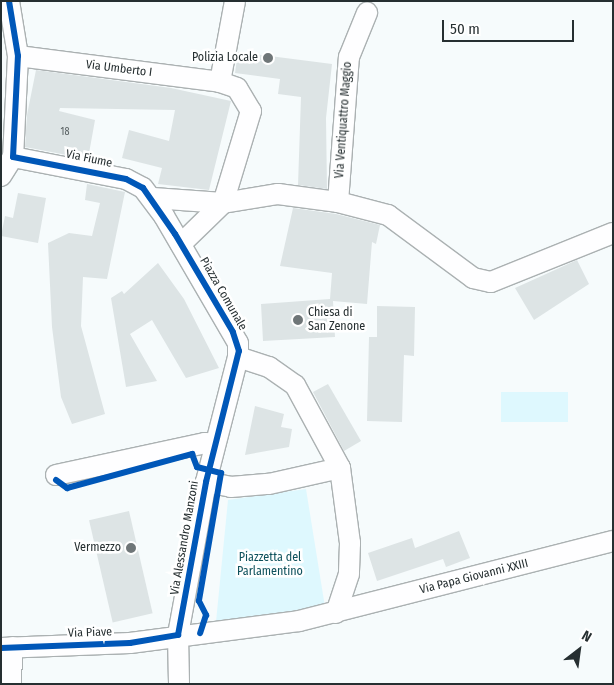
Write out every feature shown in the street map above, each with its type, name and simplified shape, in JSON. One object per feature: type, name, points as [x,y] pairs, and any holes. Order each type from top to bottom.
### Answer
[{"type":"street","points":[[1,176],[13,157],[18,56],[9,1]]},
{"type":"street","points":[[181,244],[223,203],[251,111],[237,88],[220,82],[235,1]]},
{"type":"street","name":"Via Ventiquattro Maggio","points":[[338,202],[349,57],[367,13]]},
{"type":"street","name":"Via Umberto I","points":[[18,56],[220,82]]},
{"type":"street","name":"Via Fiume","points":[[13,157],[126,179],[143,188],[153,198]]},
{"type":"street","points":[[153,198],[223,203],[278,194],[338,202],[388,215],[442,256],[483,281],[491,282],[613,233]]},
{"type":"street","name":"Piazza Comunale","points":[[153,198],[233,332],[238,343],[238,357]]},
{"type":"street","points":[[238,357],[269,368],[295,385],[340,468],[349,566],[344,593],[336,613]]},
{"type":"street","name":"Via Alessandro Manzoni","points":[[179,684],[178,636],[206,482],[238,357]]},
{"type":"street","points":[[56,475],[205,443],[215,444]]},
{"type":"street","points":[[206,482],[231,487],[269,484],[340,468]]},
{"type":"street","name":"Via Papa Giovanni XXIII","points":[[336,613],[613,541]]},
{"type":"street","name":"Via Piave","points":[[7,647],[130,644],[299,621],[336,613]]},
{"type":"street","points":[[7,647],[11,684]]},
{"type":"green space","points":[[501,392],[568,392],[568,422],[501,422]]},
{"type":"green space","name":"Piazzetta del Parlamentino","points":[[306,489],[325,607],[216,622],[228,500]]},
{"type":"building","points":[[238,52],[332,64],[326,118],[327,189],[298,185],[301,97],[278,94],[280,79],[235,73]]},
{"type":"building","points":[[36,70],[171,88],[231,101],[209,190],[158,184],[162,168],[122,158],[129,130],[169,141],[175,110],[60,108],[59,111],[95,120],[88,159],[25,147],[27,115]]},
{"type":"building","points":[[87,184],[125,192],[107,279],[83,277],[81,326],[105,414],[72,424],[61,397],[52,327],[48,243],[69,233],[92,236],[100,203],[85,200]]},
{"type":"building","points":[[18,193],[46,198],[38,243],[1,236],[5,216],[13,218]]},
{"type":"building","points":[[293,208],[336,214],[380,225],[376,244],[372,242],[367,304],[333,301],[335,337],[263,341],[261,304],[330,299],[332,273],[280,266]]},
{"type":"building","points":[[577,260],[589,284],[534,320],[515,288]]},
{"type":"building","points":[[158,263],[184,299],[219,368],[186,378],[152,320],[130,334],[157,381],[126,387],[111,298],[122,291],[124,294]]},
{"type":"building","points":[[377,306],[415,307],[414,356],[404,355],[402,422],[367,421],[369,337],[377,337]]},
{"type":"building","points":[[328,384],[361,441],[344,451],[313,392]]},
{"type":"building","points":[[255,406],[284,414],[281,427],[292,429],[289,447],[245,455]]},
{"type":"building","points":[[129,511],[153,613],[113,623],[89,520]]},
{"type":"building","points":[[459,531],[470,558],[446,567],[443,559],[377,581],[368,553],[412,538],[415,548]]},
{"type":"cycle path","points":[[1,648],[130,643],[178,635],[206,482],[239,351],[233,332],[175,234],[143,188],[126,179],[13,157],[18,56],[9,1]]},
{"type":"cycle path","points":[[56,480],[67,488],[192,454],[197,467],[221,473],[199,601],[206,615],[200,633]]},
{"type":"place","name":"Polizia Locale","points":[[268,58]]},
{"type":"place","name":"Chiesa di San Zenone","points":[[298,320]]},
{"type":"place","name":"Vermezzo","points":[[131,548]]}]
